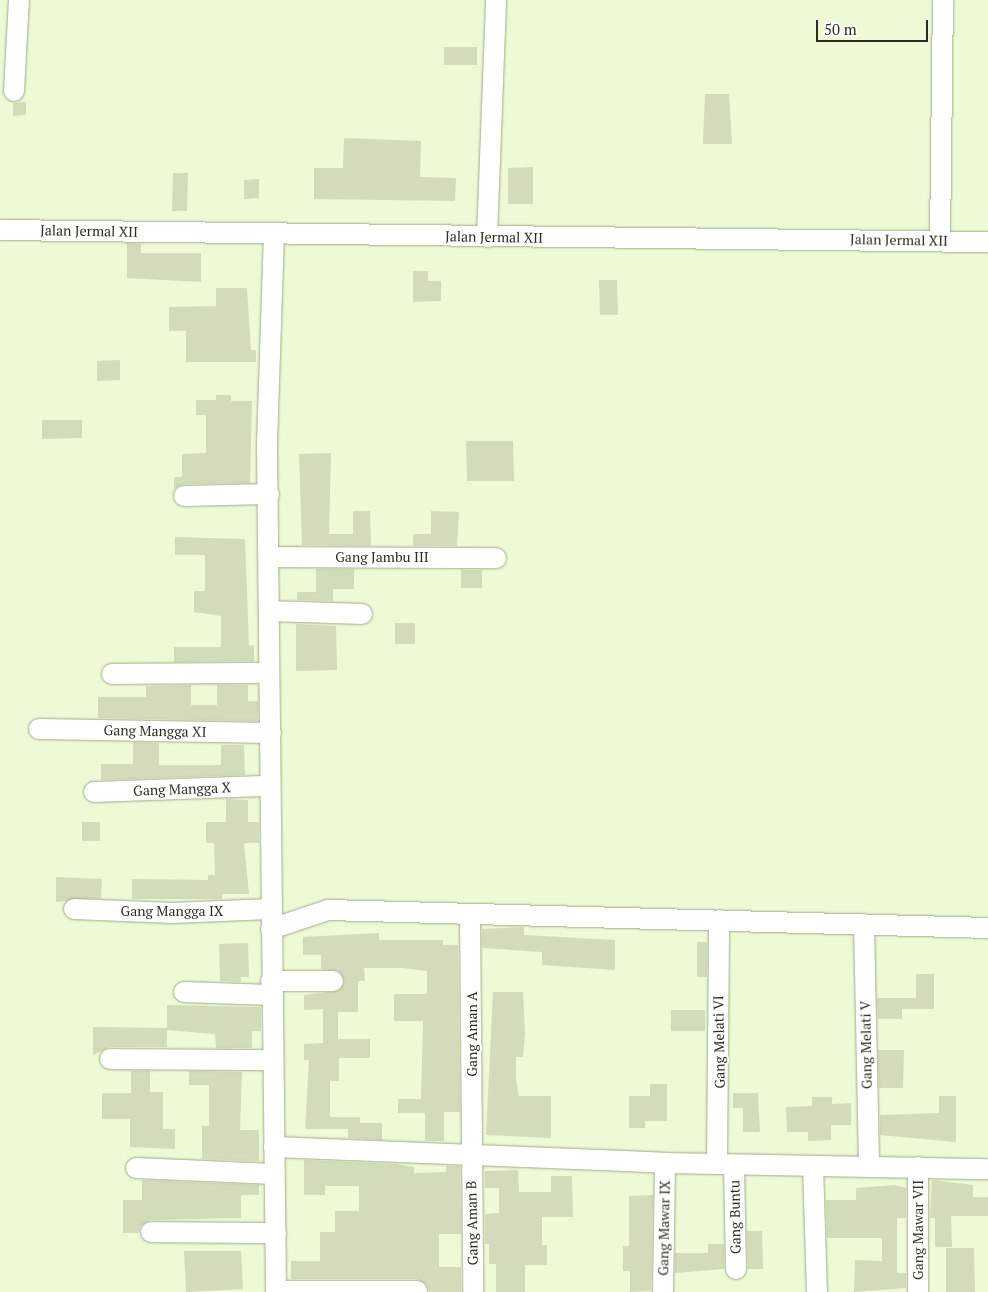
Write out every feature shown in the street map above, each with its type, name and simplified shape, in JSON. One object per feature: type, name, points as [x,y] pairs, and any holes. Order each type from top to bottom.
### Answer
[{"type":"street","points":[[14,91],[19,0]]},
{"type":"street","points":[[487,237],[496,0]]},
{"type":"street","points":[[940,241],[943,0]]},
{"type":"street","name":"Jalan Jermal XII","points":[[0,230],[988,242]]},
{"type":"street","points":[[274,233],[269,494],[269,674],[271,733],[270,909],[276,1292],[417,1291]]},
{"type":"street","points":[[184,496],[269,494]]},
{"type":"street","name":"Gang Jambu III","points":[[269,557],[496,558]]},
{"type":"street","points":[[269,612],[362,614]]},
{"type":"street","points":[[112,674],[269,674]]},
{"type":"street","name":"Gang Mangga XI","points":[[39,729],[271,733]]},
{"type":"street","name":"Gang Mangga X","points":[[94,792],[270,786]]},
{"type":"street","name":"Gang Mangga IX","points":[[74,909],[173,913],[270,909]]},
{"type":"street","points":[[271,929],[328,910],[988,928]]},
{"type":"street","name":"Gang Aman A","points":[[470,914],[470,1154]]},
{"type":"street","name":"Gang Melati VI","points":[[719,920],[726,1164]]},
{"type":"street","name":"Gang Melati V","points":[[864,924],[869,1166]]},
{"type":"street","points":[[184,992],[271,988],[333,982]]},
{"type":"street","points":[[110,1059],[272,1060]]},
{"type":"street","points":[[274,1147],[664,1163],[988,1169]]},
{"type":"street","name":"Gang Aman B","points":[[470,1154],[473,1292]]},
{"type":"street","name":"Gang Mawar IX","points":[[663,1292],[664,1163]]},
{"type":"street","name":"Gang Buntu","points":[[726,1164],[736,1269]]},
{"type":"street","points":[[813,1166],[817,1292]]},
{"type":"street","name":"Gang Mawar VII","points":[[918,1167],[918,1292]]},
{"type":"street","points":[[136,1168],[274,1174]]},
{"type":"street","points":[[151,1232],[276,1233]]},
{"type":"building","points":[[444,47],[477,47],[477,65],[444,65]]},
{"type":"building","points":[[705,94],[729,94],[732,144],[703,144]]},
{"type":"building","points":[[26,102],[26,115],[13,116],[13,103]]},
{"type":"building","points":[[344,138],[421,141],[420,177],[456,178],[455,201],[314,199],[314,168],[343,168]]},
{"type":"building","points":[[533,167],[533,204],[508,204],[508,168]]},
{"type":"building","points":[[173,173],[188,173],[187,211],[172,211]]},
{"type":"building","points":[[259,179],[259,198],[244,199],[244,180]]},
{"type":"building","points":[[127,243],[141,244],[141,253],[201,253],[201,282],[127,278]]},
{"type":"building","points":[[413,271],[428,271],[428,281],[441,281],[441,301],[413,302]]},
{"type":"building","points":[[599,280],[617,280],[618,315],[600,315]]},
{"type":"building","points":[[216,288],[247,288],[251,350],[256,350],[256,362],[186,362],[186,331],[169,331],[169,307],[216,306]]},
{"type":"building","points":[[120,360],[120,380],[97,381],[97,361]]},
{"type":"building","points":[[216,395],[231,395],[231,401],[252,401],[250,483],[184,484],[174,489],[174,477],[182,477],[182,454],[206,453],[206,415],[196,415],[196,400],[216,400]]},
{"type":"building","points":[[42,420],[82,420],[82,438],[42,439]]},
{"type":"building","points":[[466,441],[513,441],[514,481],[467,481]]},
{"type":"building","points":[[331,453],[329,534],[353,534],[353,511],[370,511],[371,546],[302,545],[299,454]]},
{"type":"building","points":[[431,511],[459,512],[457,546],[413,546],[413,534],[431,534]]},
{"type":"building","points":[[175,537],[245,539],[249,646],[254,645],[254,661],[174,662],[174,647],[221,647],[221,616],[194,612],[194,591],[205,591],[205,555],[175,555]]},
{"type":"building","points":[[316,569],[354,569],[354,589],[333,589],[333,601],[297,600],[297,592],[316,592]]},
{"type":"building","points":[[461,570],[482,570],[482,588],[461,588]]},
{"type":"building","points":[[395,623],[415,623],[415,644],[395,644]]},
{"type":"building","points":[[296,624],[336,626],[337,670],[296,671]]},
{"type":"building","points":[[191,685],[191,705],[217,705],[217,685],[248,685],[248,701],[258,701],[258,721],[98,718],[98,697],[146,697],[146,686]]},
{"type":"building","points":[[133,742],[159,743],[159,765],[221,765],[221,745],[244,745],[245,775],[101,780],[101,764],[133,764]]},
{"type":"building","points":[[226,799],[248,800],[248,822],[259,822],[259,843],[244,843],[249,894],[222,894],[222,899],[132,899],[132,879],[208,880],[208,875],[215,875],[214,843],[206,843],[206,822],[226,822]]},
{"type":"building","points":[[82,822],[100,822],[100,841],[82,841]]},
{"type":"building","points":[[56,877],[102,879],[101,898],[56,902]]},
{"type":"building","points":[[524,927],[524,935],[615,940],[615,970],[542,965],[542,952],[482,948],[482,929]]},
{"type":"building","points":[[379,933],[379,940],[443,940],[443,945],[458,945],[460,1112],[444,1112],[444,1141],[425,1141],[425,1113],[398,1113],[398,1099],[421,1099],[423,1021],[394,1021],[394,994],[427,994],[427,971],[403,968],[364,968],[365,981],[358,981],[358,1012],[338,1012],[338,1039],[370,1039],[370,1058],[339,1058],[339,1081],[330,1081],[330,1117],[360,1117],[360,1123],[382,1123],[382,1140],[348,1138],[348,1129],[305,1129],[309,1060],[304,1060],[304,1044],[323,1043],[323,1009],[304,1010],[304,995],[338,991],[345,981],[338,971],[321,969],[321,955],[303,955],[303,937]]},
{"type":"building","points":[[697,942],[707,942],[707,977],[697,977]]},
{"type":"building","points":[[248,943],[249,977],[241,977],[241,982],[220,981],[219,944]]},
{"type":"building","points":[[916,974],[934,974],[934,1009],[902,1009],[902,1019],[878,1019],[877,998],[916,998]]},
{"type":"building","points":[[493,992],[523,992],[525,1034],[523,1057],[516,1057],[516,1079],[519,1096],[551,1096],[551,1138],[486,1135]]},
{"type":"building","points":[[167,1005],[261,1007],[261,1031],[252,1031],[252,1048],[216,1048],[215,1034],[167,1030]]},
{"type":"building","points":[[671,1010],[705,1010],[705,1031],[671,1031]]},
{"type":"building","points":[[93,1027],[167,1028],[167,1047],[110,1047],[93,1055]]},
{"type":"building","points":[[878,1050],[904,1050],[903,1088],[879,1088]]},
{"type":"building","points":[[131,1071],[150,1071],[150,1092],[163,1092],[163,1129],[175,1129],[175,1149],[130,1147],[130,1119],[102,1119],[102,1093],[131,1093]]},
{"type":"building","points":[[189,1071],[242,1072],[240,1130],[259,1130],[259,1161],[202,1159],[202,1126],[209,1126],[209,1085],[189,1085]]},
{"type":"building","points":[[650,1084],[667,1084],[667,1121],[645,1121],[645,1128],[629,1128],[629,1096],[650,1096]]},
{"type":"building","points":[[733,1093],[758,1093],[760,1132],[743,1132],[743,1108],[733,1108]]},
{"type":"building","points":[[939,1096],[956,1096],[956,1142],[880,1135],[880,1115],[939,1113]]},
{"type":"building","points":[[812,1097],[832,1097],[832,1104],[851,1103],[851,1125],[831,1125],[831,1140],[808,1141],[808,1132],[787,1132],[786,1107],[812,1106]]},
{"type":"building","points":[[304,1160],[397,1164],[414,1167],[414,1173],[446,1172],[446,1166],[460,1166],[461,1234],[439,1234],[439,1267],[461,1267],[461,1292],[429,1292],[427,1285],[417,1279],[291,1279],[291,1261],[320,1261],[320,1232],[335,1232],[335,1211],[359,1211],[359,1186],[325,1186],[325,1195],[304,1195]]},
{"type":"building","points":[[518,1170],[519,1192],[551,1192],[551,1176],[572,1176],[573,1217],[542,1217],[542,1245],[547,1245],[547,1265],[525,1265],[525,1292],[496,1292],[496,1264],[489,1264],[489,1244],[485,1244],[485,1214],[499,1213],[499,1188],[485,1188],[485,1171]]},
{"type":"building","points":[[142,1180],[259,1185],[259,1195],[241,1195],[241,1218],[151,1220],[141,1226],[139,1233],[123,1233],[123,1200],[142,1200]]},
{"type":"building","points":[[932,1180],[973,1185],[973,1197],[988,1197],[988,1216],[951,1216],[952,1247],[935,1247],[935,1218],[930,1218]]},
{"type":"building","points":[[895,1185],[906,1188],[906,1218],[897,1218],[897,1273],[906,1273],[906,1288],[854,1292],[855,1260],[882,1261],[882,1238],[827,1238],[826,1200],[856,1200],[856,1188]]},
{"type":"building","points":[[653,1195],[651,1291],[630,1292],[630,1271],[623,1271],[623,1246],[629,1246],[629,1196]]},
{"type":"building","points":[[747,1231],[762,1231],[763,1269],[748,1269]]},
{"type":"building","points":[[708,1244],[724,1244],[724,1269],[675,1273],[675,1253],[708,1253]]},
{"type":"building","points":[[946,1248],[974,1248],[975,1292],[946,1292]]},
{"type":"building","points":[[184,1251],[241,1251],[243,1289],[186,1292]]}]
